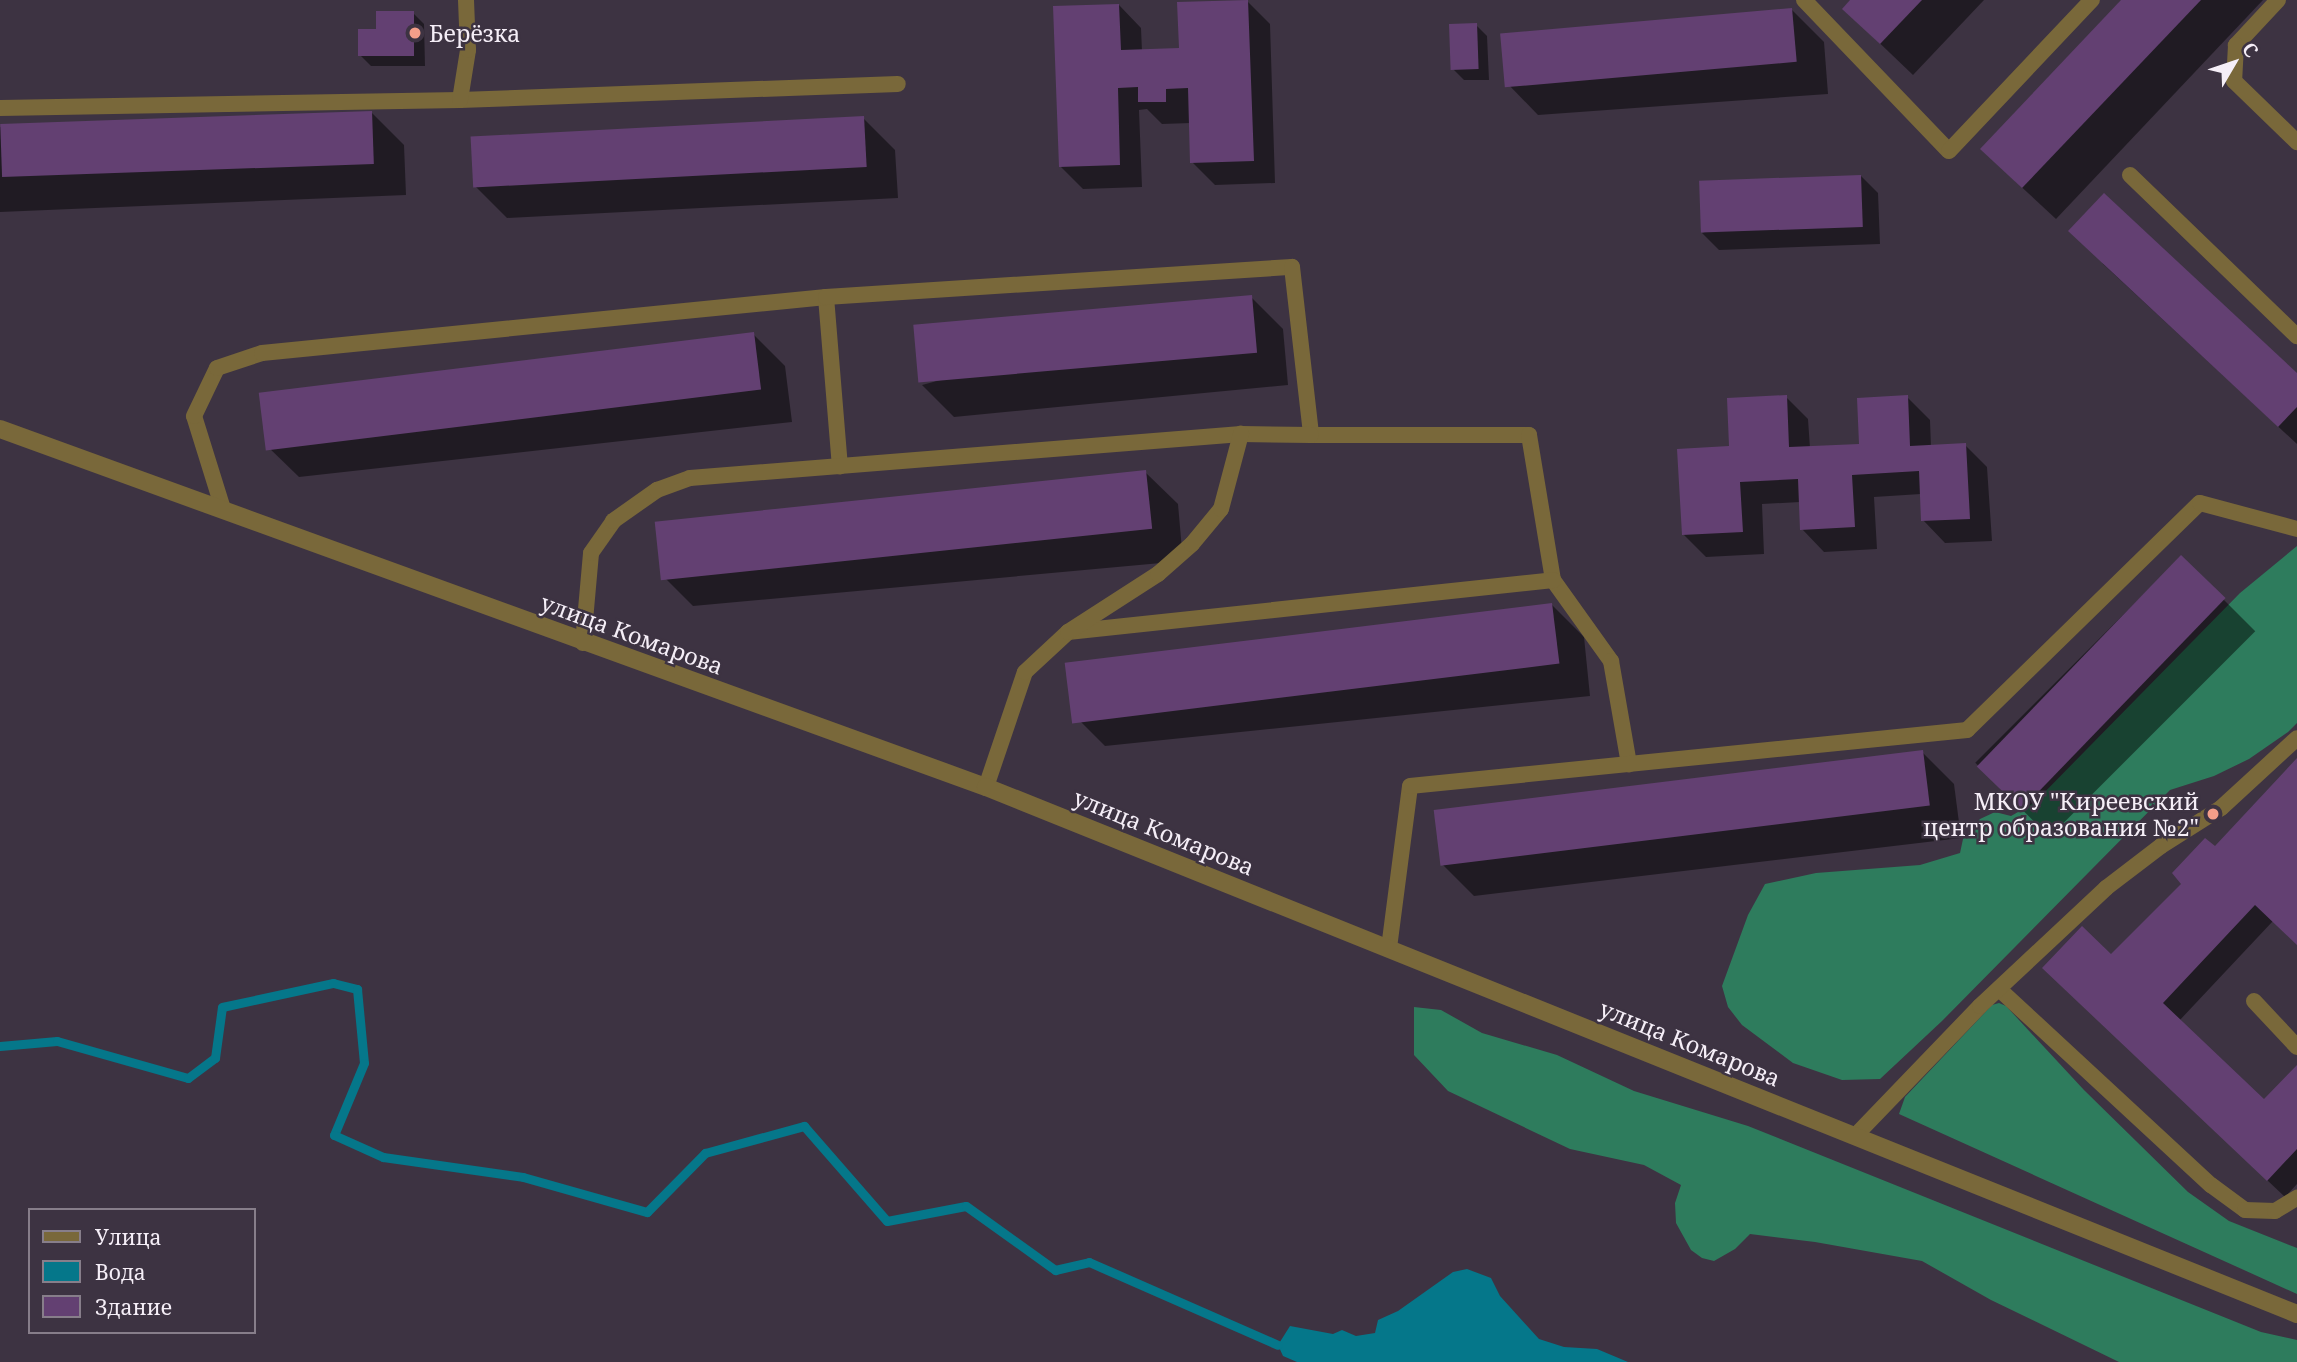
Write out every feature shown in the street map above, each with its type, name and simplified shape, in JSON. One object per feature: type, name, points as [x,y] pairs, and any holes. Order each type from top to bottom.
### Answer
[{"type":"street","name":"улица Комарова","points":[[0,429],[583,643],[986,787],[2297,1314]]},
{"type":"lane","points":[[460,100],[468,50],[466,0]]},
{"type":"lane","points":[[1804,0],[1949,151],[2092,0]]},
{"type":"lane","points":[[2278,0],[2235,45],[2234,81],[2297,142]]},
{"type":"lane","points":[[0,108],[460,100],[898,84]]},
{"type":"lane","points":[[2130,175],[2297,336]]},
{"type":"lane","points":[[223,509],[194,416],[217,368],[261,352],[827,297],[1292,267],[1311,435]]},
{"type":"lane","points":[[827,297],[840,466]]},
{"type":"lane","points":[[986,787],[1025,672],[1068,632],[1158,575],[1192,544],[1222,509],[1241,434]]},
{"type":"lane","points":[[583,643],[590,553],[613,521],[657,490],[690,478],[1241,434],[1529,435],[1553,580],[1611,661],[1629,764]]},
{"type":"lane","points":[[1389,948],[1410,786],[1967,730],[2200,503],[2297,529]]},
{"type":"lane","points":[[1068,632],[1553,580]]},
{"type":"lane","points":[[1855,1136],[1999,989],[2106,888],[2161,846],[2221,808],[2297,737]]},
{"type":"lane","points":[[1999,989],[2211,1185],[2245,1210],[2275,1211],[2297,1198]]},
{"type":"lane","points":[[2253,1001],[2297,1047]]},
{"type":"green space","points":[[2297,546],[2297,723],[2288,732],[2249,759],[2214,776],[2170,790],[1942,1021],[1880,1079],[1842,1080],[1793,1063],[1742,1025],[1728,1007],[1722,986],[1748,915],[1765,884],[1816,873],[1920,865],[1960,853],[1963,839],[1980,819],[1995,812],[2011,816],[2034,803],[2240,593]]},
{"type":"green space","points":[[1999,1003],[2006,1006],[2084,1090],[2188,1192],[2229,1221],[2297,1248],[2297,1294],[1899,1114],[1905,1097],[1992,1005]]},
{"type":"green space","points":[[1414,1007],[1441,1010],[1482,1033],[1557,1055],[1634,1091],[1748,1126],[2261,1332],[2297,1340],[2297,1362],[2119,1362],[1991,1300],[1922,1261],[1815,1242],[1750,1234],[1735,1249],[1714,1261],[1702,1258],[1691,1250],[1676,1223],[1675,1203],[1681,1185],[1644,1165],[1570,1149],[1448,1091],[1414,1055]]},
{"type":"water","points":[[1467,1269],[1491,1278],[1500,1296],[1539,1339],[1564,1347],[1597,1349],[1628,1362],[1297,1362],[1283,1356],[1278,1345],[1290,1326],[1333,1334],[1342,1330],[1356,1336],[1375,1333],[1378,1320],[1398,1311],[1453,1272]]},
{"type":"building","points":[[1248,0],[1254,161],[1190,163],[1188,88],[1166,89],[1166,102],[1138,102],[1138,87],[1118,88],[1120,165],[1059,167],[1053,6],[1119,4],[1121,50],[1179,48],[1177,2]]},
{"type":"building","points":[[1850,0],[1922,0],[1880,44],[1842,9]]},
{"type":"building","points":[[2121,0],[2201,0],[2022,188],[1980,149]]},
{"type":"building","points":[[1792,8],[1797,62],[1505,87],[1500,34]]},
{"type":"building","points":[[376,11],[414,11],[414,56],[358,56],[358,29],[376,29]]},
{"type":"building","points":[[1477,23],[1479,69],[1451,70],[1449,24]]},
{"type":"building","points":[[372,111],[374,164],[2,177],[0,124]]},
{"type":"building","points":[[864,116],[867,167],[473,188],[471,137]]},
{"type":"building","points":[[1861,175],[1863,227],[1701,233],[1699,181]]},
{"type":"building","points":[[2104,193],[2297,373],[2297,407],[2278,427],[2068,231]]},
{"type":"building","points":[[1252,295],[1257,353],[918,382],[913,325]]},
{"type":"building","points":[[754,332],[761,390],[266,450],[259,393]]},
{"type":"building","points":[[1787,395],[1789,447],[1859,444],[1857,398],[1908,395],[1910,446],[1966,443],[1970,519],[1921,521],[1919,471],[1852,475],[1855,527],[1800,530],[1798,479],[1740,482],[1743,532],[1682,535],[1677,449],[1729,446],[1727,398]]},
{"type":"building","points":[[1146,470],[1152,529],[661,580],[655,522]]},
{"type":"building","points":[[2181,555],[2226,598],[2021,810],[1977,766]]},
{"type":"building","points":[[1552,603],[1559,664],[1072,723],[1065,663]]},
{"type":"building","points":[[1923,750],[1930,806],[1440,866],[1434,810]]},
{"type":"building","points":[[2297,758],[2297,945],[2255,905],[2163,1003],[2264,1099],[2297,1065],[2297,1149],[2267,1181],[2042,968],[2082,926],[2111,954],[2181,884],[2172,873],[2205,838],[2215,846]]},
{"type":"waterway","points":[[0,1046],[57,1041],[188,1078],[215,1058],[222,1007],[333,983],[357,989],[364,1063],[334,1135],[383,1157],[523,1177],[647,1212],[705,1153],[804,1126],[887,1221],[966,1206],[1055,1270],[1089,1262],[1278,1345]]},
{"type":"place","name":"Берёзка","points":[[415,33]]},
{"type":"place","name":"МКОУ \"Киреевский центр образования №2\"","points":[[2213,814]]}]
